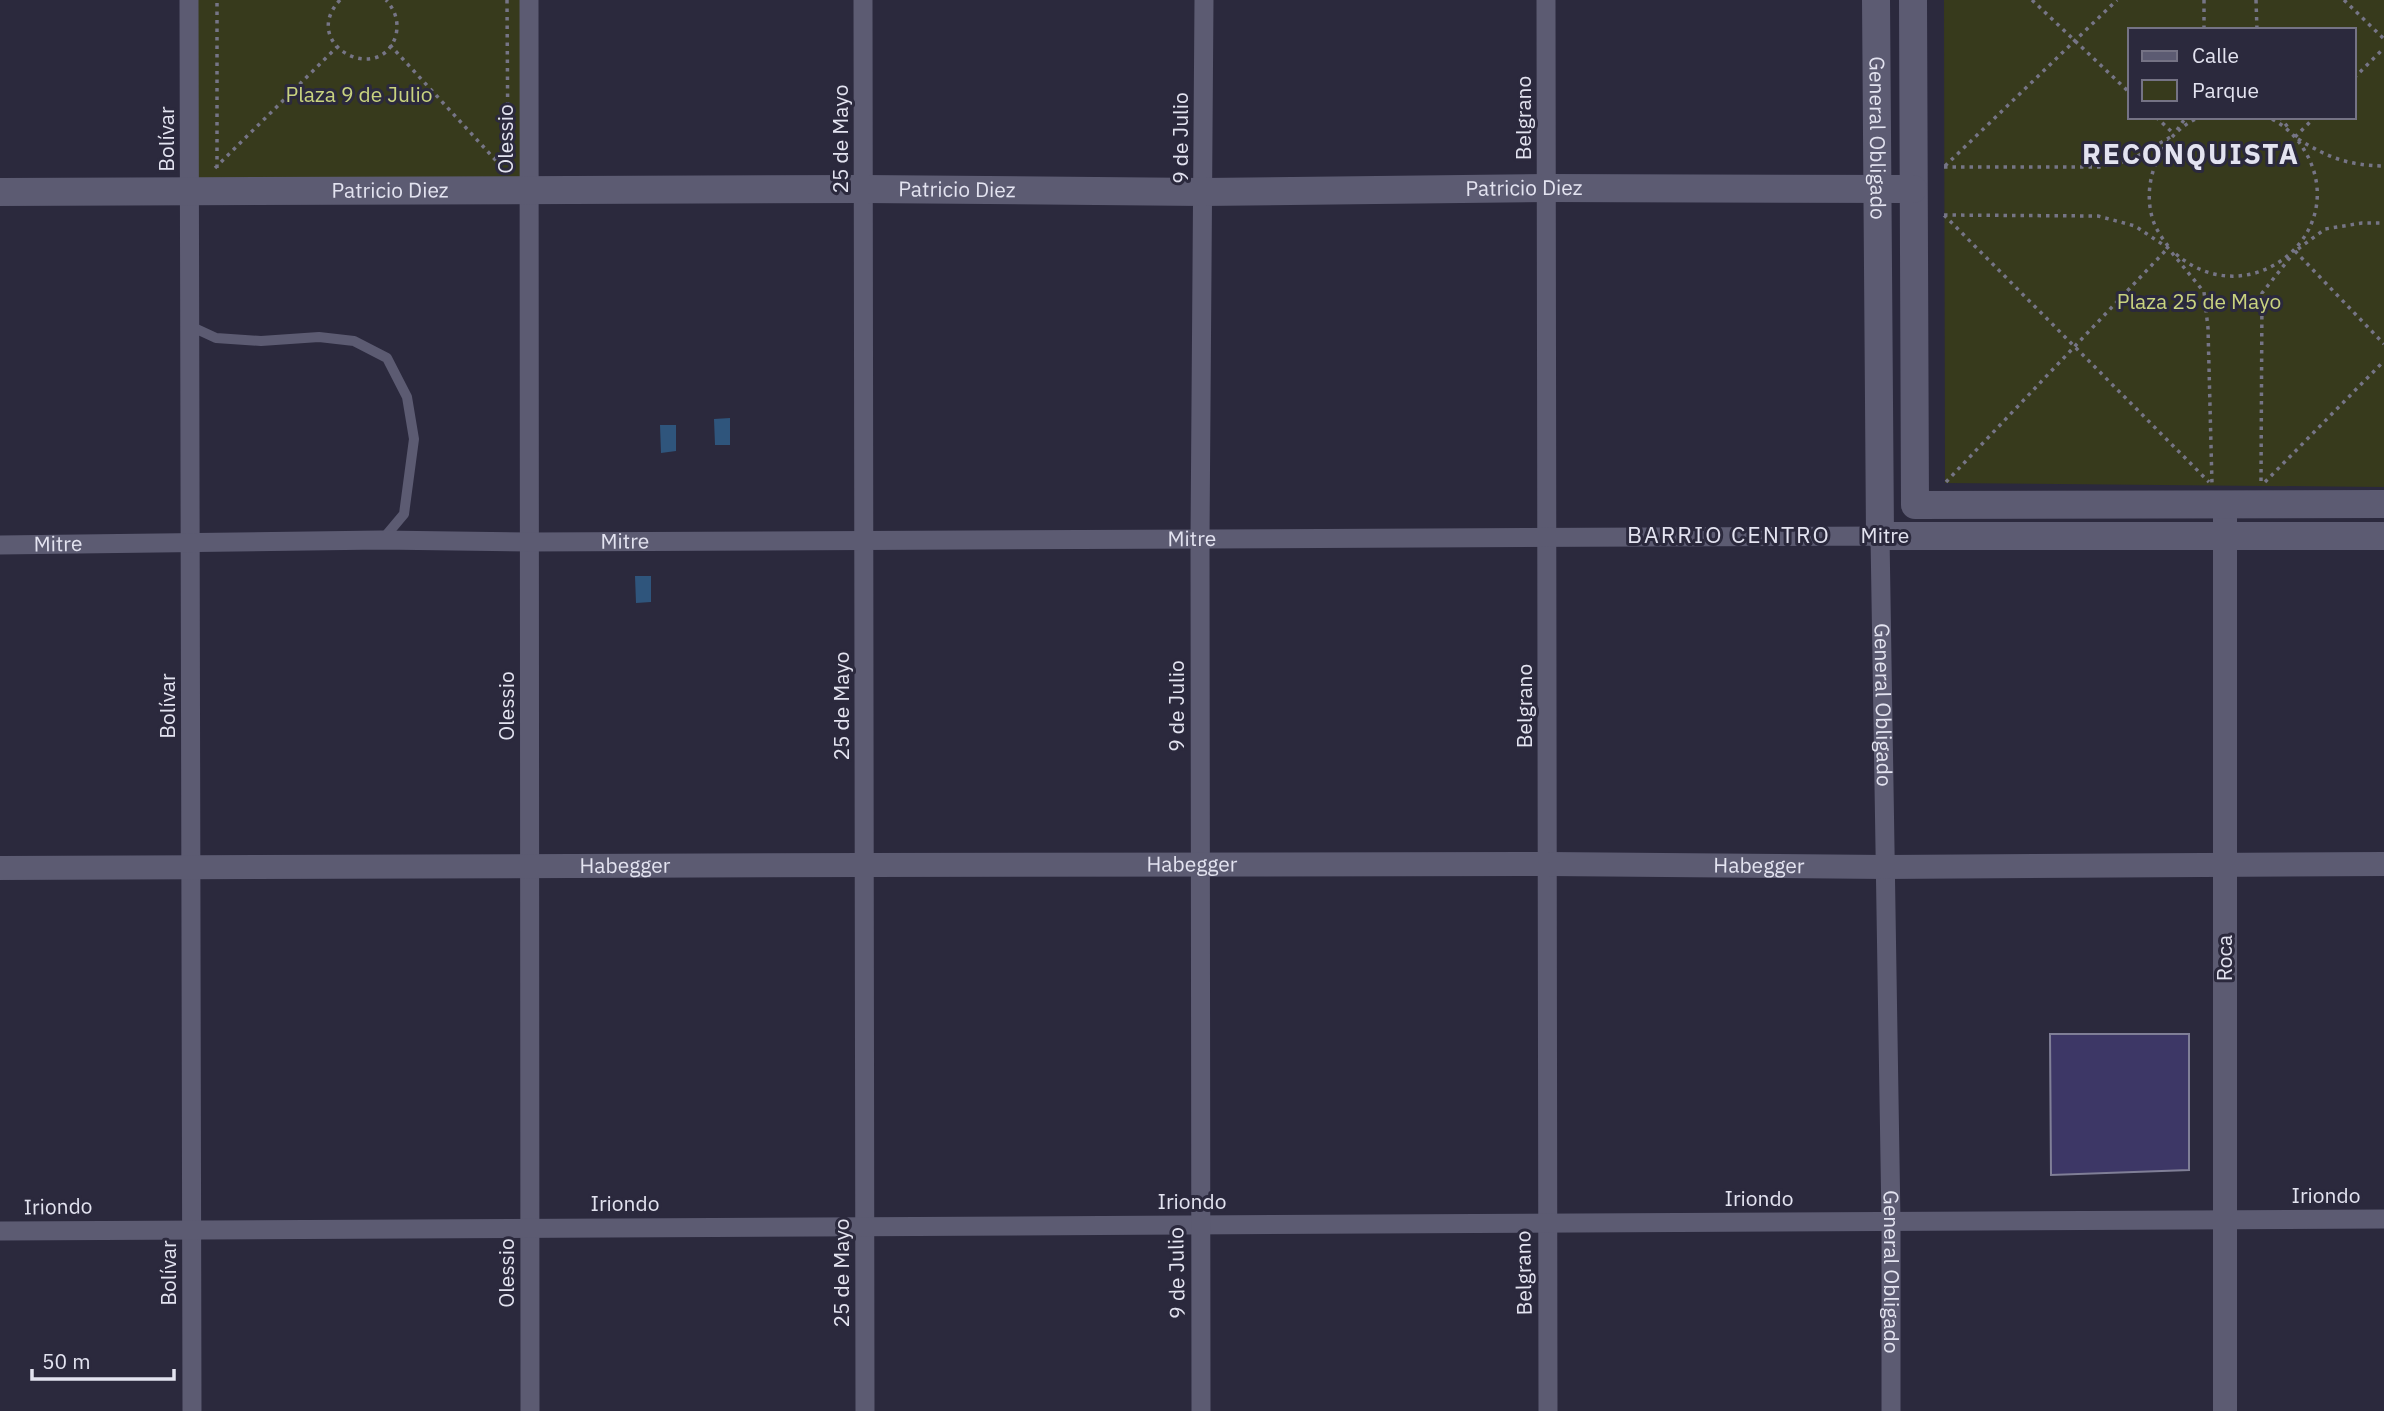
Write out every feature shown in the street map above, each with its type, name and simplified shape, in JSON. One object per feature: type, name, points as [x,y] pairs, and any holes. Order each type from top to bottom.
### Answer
[{"type":"main road","name":"General Obligado","points":[[1876,0],[1880,536]]},
{"type":"main road","points":[[1913,0],[1913,190]]},
{"type":"main road","name":"Patricio Diez","points":[[0,192],[864,189],[1203,192],[1547,188],[1913,190]]},
{"type":"main road","name":"Mitre","points":[[1913,190],[1915,505],[2384,505]]},
{"type":"main road","name":"Mitre","points":[[1880,536],[2384,536]]},
{"type":"street","name":"Bolívar","points":[[190,0],[192,1411]]},
{"type":"street","name":"Olessio","points":[[529,0],[530,1411]]},
{"type":"street","name":"25 de Mayo","points":[[863,0],[865,1411]]},
{"type":"street","name":"9 de Julio","points":[[1201,1411],[1200,539],[1204,0]]},
{"type":"street","name":"Belgrano","points":[[1546,0],[1548,1411]]},
{"type":"street","name":"Roca","points":[[2225,505],[2225,1411]]},
{"type":"street","name":"Mitre","points":[[0,545],[381,540],[529,542],[1880,536]]},
{"type":"street","name":"General Obligado","points":[[1880,536],[1891,1222],[1891,1411]]},
{"type":"street","name":"Habegger","points":[[0,868],[1548,864],[1885,867],[2384,864]]},
{"type":"street","name":"Iriondo","points":[[0,1231],[2384,1219]]},
{"type":"lane","points":[[190,326],[216,338],[261,341],[319,337],[354,341],[387,358],[407,397],[414,439],[404,514],[381,540]]},
{"type":"path","points":[[215,168],[217,0]]},
{"type":"path","points":[[331,0],[336,5]]},
{"type":"path","points":[[340,0],[330,17],[329,30],[343,53],[360,59],[377,56],[390,45],[397,26],[391,6],[386,0]]},
{"type":"path","points":[[391,6],[397,0]]},
{"type":"path","points":[[390,45],[508,174],[507,0]]},
{"type":"path","points":[[2032,0],[2128,91]]},
{"type":"path","points":[[2117,0],[1944,167],[2099,167],[2132,160],[2194,119]]},
{"type":"path","points":[[2204,0],[2204,28]]},
{"type":"path","points":[[2256,0],[2257,28]]},
{"type":"path","points":[[2344,0],[2384,39]]},
{"type":"path","points":[[215,168],[337,47]]},
{"type":"path","points":[[2356,76],[2384,48]]},
{"type":"path","points":[[2158,119],[2174,134]]},
{"type":"path","points":[[2185,119],[2153,166],[2148,194],[2154,222],[2168,247],[2204,292],[2208,328],[2212,485],[1944,215],[2098,216],[2135,226],[2168,247],[2188,265],[2212,275],[2239,277],[2264,271],[2325,229],[2362,223],[2384,223]]},
{"type":"path","points":[[2270,119],[2322,154],[2358,165],[2384,166]]},
{"type":"path","points":[[2282,119],[2311,161],[2317,187],[2315,213],[2305,237],[2262,293],[2261,486],[2384,361]]},
{"type":"path","points":[[2295,137],[2313,119]]},
{"type":"path","points":[[215,168],[229,168]]},
{"type":"path","points":[[1945,483],[2168,247]]},
{"type":"path","points":[[2295,251],[2384,344]]},
{"type":"green space","name":"Plaza 9 de Julio","points":[[189,0],[529,0],[529,190],[190,190]]},
{"type":"green space","name":"Plaza 25 de Mayo","points":[[1944,0],[2384,0],[2384,487],[1945,483]]},
{"type":"water","points":[[730,418],[730,445],[715,445],[714,419]]},
{"type":"water","points":[[660,425],[676,425],[676,451],[661,453]]},
{"type":"water","points":[[635,576],[651,576],[651,602],[636,603]]},
{"type":"building","points":[[2050,1034],[2189,1034],[2189,1170],[2051,1175]]},
{"type":"district","name":"RECONQUISTA","points":[[2191,154]]},
{"type":"district","name":"BARRIO CENTRO","points":[[1729,535]]}]
